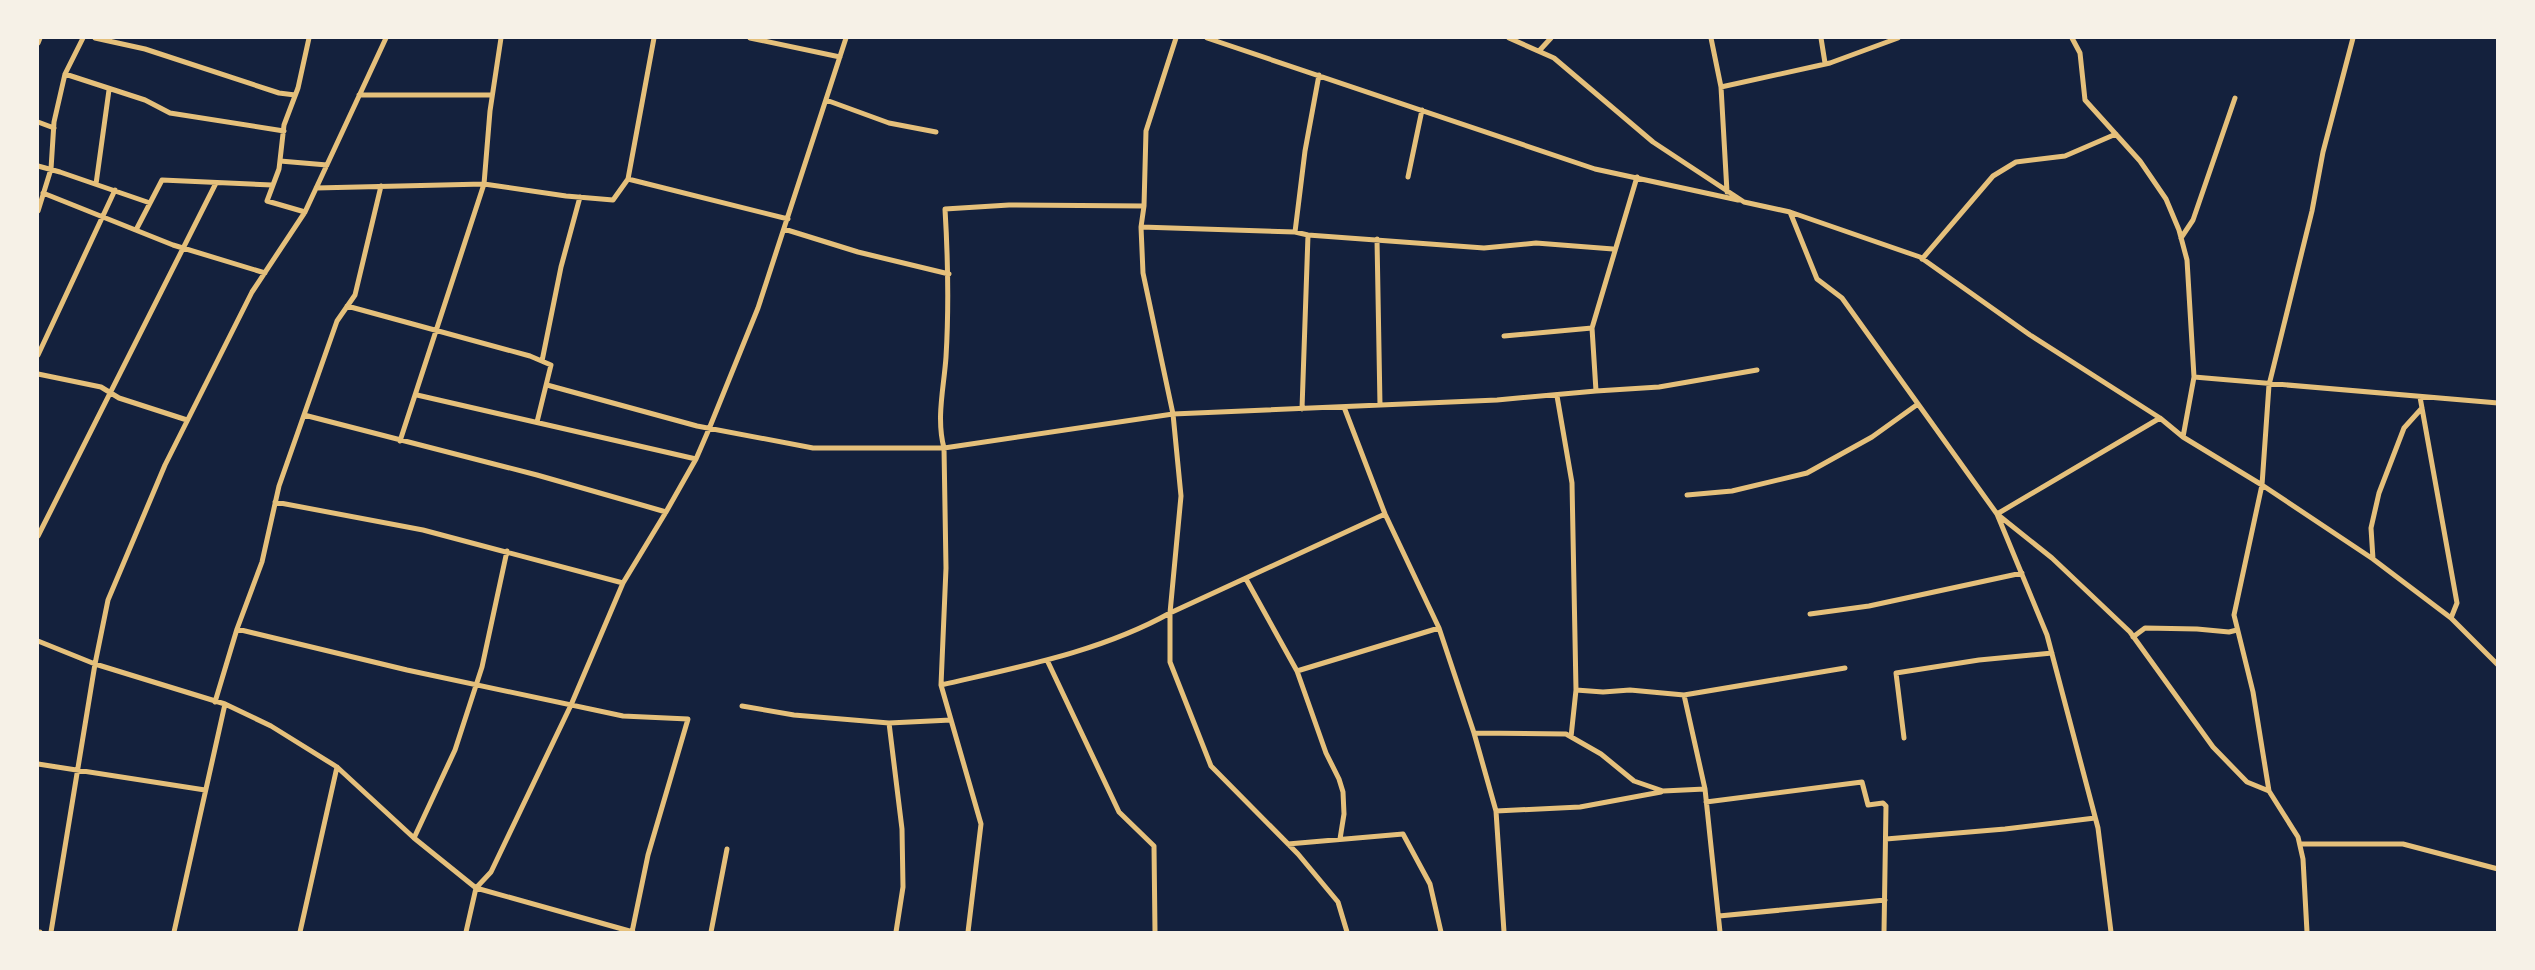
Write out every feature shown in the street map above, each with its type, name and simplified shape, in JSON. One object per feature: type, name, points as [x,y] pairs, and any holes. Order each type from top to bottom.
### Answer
[{"type":"street","points":[[38,43],[40,38]]},
{"type":"street","points":[[38,211],[51,170],[54,128],[65,75],[83,38]]},
{"type":"street","points":[[95,38],[145,49],[279,93],[295,95]]},
{"type":"street","points":[[305,212],[267,201],[280,161],[284,131],[309,38]]},
{"type":"street","points":[[51,933],[95,664],[108,600],[165,465],[187,420],[252,292],[305,212],[386,38]]},
{"type":"street","points":[[400,441],[417,395],[484,184],[492,95],[501,38]]},
{"type":"street","points":[[316,188],[484,184],[613,200],[628,179],[654,38]]},
{"type":"street","points":[[750,38],[840,57]]},
{"type":"street","points":[[466,933],[477,888],[491,872],[571,705],[623,583],[696,459],[709,429],[758,308],[846,38]]},
{"type":"street","points":[[1176,38],[1146,131],[1144,206],[1141,227],[1143,273],[1173,414],[1181,496],[1170,613],[1170,663],[1211,766],[1288,844],[1338,902],[1347,933]]},
{"type":"street","points":[[1207,38],[1595,168],[1790,212],[1888,244],[1922,259],[2030,335],[2373,559],[2451,618],[2498,665]]},
{"type":"street","points":[[1509,38],[1554,58],[1653,142],[1744,202]]},
{"type":"street","points":[[1539,51],[1551,38]]},
{"type":"street","points":[[1711,38],[1721,87],[1727,192]]},
{"type":"street","points":[[1821,38],[1825,63]]},
{"type":"street","points":[[1721,87],[1830,63],[1898,38]]},
{"type":"street","points":[[2072,38],[2080,53],[2085,100],[2140,161],[2166,199],[2181,238],[2187,260],[2194,377],[2183,436]]},
{"type":"street","points":[[2307,933],[2304,859],[2298,837],[2269,791],[2253,692],[2234,615],[2262,485],[2269,385],[2312,211],[2323,152],[2353,38]]},
{"type":"street","points":[[65,75],[145,100],[170,113],[284,131]]},
{"type":"street","points":[[1295,232],[1305,151],[1319,75]]},
{"type":"street","points":[[96,183],[109,90]]},
{"type":"street","points":[[359,95],[492,95]]},
{"type":"street","points":[[2181,238],[2193,220],[2212,159],[2235,98]]},
{"type":"street","points":[[826,100],[889,123],[936,132]]},
{"type":"street","points":[[1408,177],[1422,110]]},
{"type":"street","points":[[38,122],[54,128]]},
{"type":"street","points":[[1922,259],[1993,176],[2016,162],[2065,156],[2116,134]]},
{"type":"street","points":[[280,161],[327,165]]},
{"type":"street","points":[[38,166],[96,183],[150,203]]},
{"type":"street","points":[[1596,391],[1592,328],[1613,249],[1637,177]]},
{"type":"street","points":[[628,179],[788,219]]},
{"type":"street","points":[[136,230],[162,180],[272,185]]},
{"type":"street","points":[[38,536],[216,183]]},
{"type":"street","points":[[215,702],[237,629],[262,562],[279,486],[337,321],[355,295],[381,186]]},
{"type":"street","points":[[38,355],[115,190]]},
{"type":"street","points":[[43,194],[136,230],[265,273]]},
{"type":"street","points":[[542,361],[561,267],[580,197]]},
{"type":"street","points":[[968,933],[981,824],[941,685],[946,568],[944,448],[939,430],[946,358],[949,274],[945,209],[1009,205],[1144,206]]},
{"type":"street","points":[[1790,212],[1817,279],[1842,298],[1997,514],[2047,635],[2052,653],[2095,818],[2111,933]]},
{"type":"street","points":[[1141,227],[1295,232],[1308,235],[1484,248],[1536,243],[1613,249]]},
{"type":"street","points":[[784,229],[858,252],[949,274]]},
{"type":"street","points":[[1302,409],[1308,235]]},
{"type":"street","points":[[1377,239],[1380,405]]},
{"type":"street","points":[[347,306],[551,365],[537,422]]},
{"type":"street","points":[[1504,336],[1592,328]]},
{"type":"street","points":[[547,386],[709,429],[813,448],[944,448],[1173,414],[1557,396],[1659,387],[1757,370]]},
{"type":"street","points":[[38,374],[100,387],[119,398],[187,420]]},
{"type":"street","points":[[2194,377],[2498,403]]},
{"type":"street","points":[[417,395],[696,459]]},
{"type":"street","points":[[1557,396],[1572,483],[1576,690],[1571,737]]},
{"type":"street","points":[[2420,397],[2457,603],[2451,618]]},
{"type":"street","points":[[1687,495],[1732,491],[1807,473],[1872,437],[1918,404]]},
{"type":"street","points":[[1344,407],[1385,514],[1439,628],[1474,733],[1496,811],[1504,933]]},
{"type":"street","points":[[2373,559],[2371,528],[2379,493],[2400,436],[2422,408]]},
{"type":"street","points":[[304,415],[537,475],[666,512]]},
{"type":"street","points":[[1997,514],[2160,418]]},
{"type":"street","points":[[275,502],[423,530],[623,583]]},
{"type":"street","points":[[941,685],[1047,660],[1146,626],[1385,514]]},
{"type":"street","points":[[1997,514],[2052,558],[2133,637],[2214,747],[2247,782],[2269,791]]},
{"type":"street","points":[[414,838],[455,750],[476,684],[507,551]]},
{"type":"street","points":[[1810,614],[1869,606],[2022,573]]},
{"type":"street","points":[[1246,579],[1297,671],[1326,753],[1343,792],[1344,814],[1340,839]]},
{"type":"street","points":[[1297,671],[1439,628]]},
{"type":"street","points":[[2133,637],[2145,628],[2229,632],[2237,630]]},
{"type":"street","points":[[38,641],[95,664],[225,704],[271,726],[337,767],[414,838],[477,888],[633,932],[648,855],[688,719],[624,716],[407,670],[237,629]]},
{"type":"street","points":[[1904,738],[1896,673],[1979,660],[2052,653]]},
{"type":"street","points":[[1047,660],[1119,812],[1154,846],[1155,933]]},
{"type":"street","points":[[1576,690],[1603,692],[1630,690],[1684,695],[1845,668]]},
{"type":"street","points":[[1684,695],[1705,789],[1720,933]]},
{"type":"street","points":[[174,933],[225,704]]},
{"type":"street","points":[[742,706],[804,716],[889,723],[951,720]]},
{"type":"street","points":[[889,723],[902,829],[903,887],[896,933]]},
{"type":"street","points":[[1474,733],[1566,734],[1601,754],[1634,781],[1664,791]]},
{"type":"street","points":[[38,764],[205,790]]},
{"type":"street","points":[[300,933],[337,767]]},
{"type":"street","points":[[1706,802],[1862,782],[1868,805],[1883,804],[1886,806],[1884,933]]},
{"type":"street","points":[[1496,811],[1580,807],[1664,791],[1705,789]]},
{"type":"street","points":[[1886,840],[2095,818]]},
{"type":"street","points":[[1288,844],[1403,834],[1430,884],[1441,933]]},
{"type":"street","points":[[2300,844],[2403,844],[2498,869]]},
{"type":"street","points":[[711,933],[727,849]]},
{"type":"street","points":[[1719,916],[1885,900]]}]
